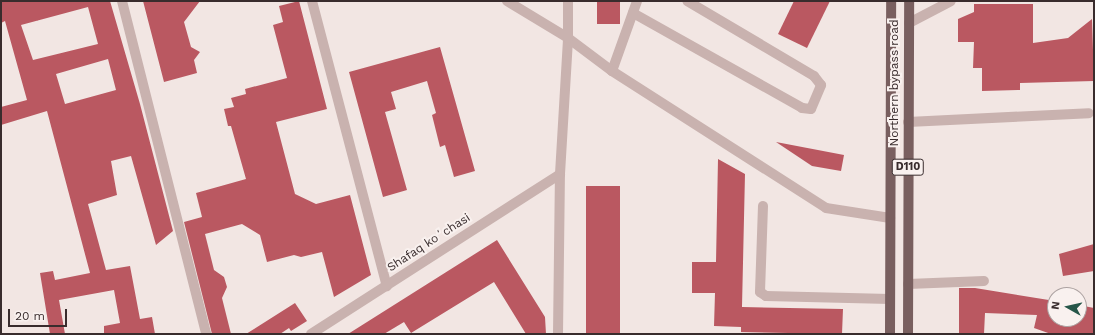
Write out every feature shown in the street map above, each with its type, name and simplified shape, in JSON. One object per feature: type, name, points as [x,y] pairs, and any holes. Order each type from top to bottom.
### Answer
[{"type":"main road","name":"Northern bypass road","points":[[890,334],[891,1]]},
{"type":"main road","name":"Northern bypass road","points":[[908,334],[909,1]]},
{"type":"street","points":[[122,1],[206,334]]},
{"type":"street","points":[[312,1],[387,286]]},
{"type":"street","points":[[507,1],[568,38],[612,71],[826,208],[890,218]]},
{"type":"street","points":[[558,334],[560,174],[568,38],[568,1]]},
{"type":"street","points":[[612,71],[638,1]]},
{"type":"street","points":[[633,13],[802,108],[811,109],[821,85],[814,76],[688,1]]},
{"type":"street","points":[[909,23],[951,1]]},
{"type":"street","points":[[908,122],[1088,113]]},
{"type":"street","name":"Shafaq koʻchasi","points":[[311,334],[560,174]]},
{"type":"street","points":[[763,206],[760,292],[766,296],[890,299]]},
{"type":"street","points":[[908,284],[984,281]]},
{"type":"building","points":[[1,1],[110,1],[140,104],[173,231],[156,245],[131,156],[111,161],[117,195],[88,204],[106,270],[130,266],[140,319],[152,317],[155,334],[104,334],[104,326],[120,323],[114,290],[59,300],[65,334],[50,334],[40,273],[53,271],[55,280],[90,273],[47,111],[1,125],[1,107],[27,100],[5,21],[1,23]],"holes":[[[88,7],[98,44],[33,60],[21,25]],[[108,59],[116,90],[65,104],[56,74]]]},
{"type":"building","points":[[143,1],[200,1],[184,22],[191,47],[200,52],[194,60],[197,73],[164,82]]},
{"type":"building","points":[[299,1],[327,109],[276,122],[295,194],[316,204],[350,195],[371,275],[334,297],[322,252],[301,257],[294,255],[267,262],[260,235],[242,224],[205,234],[214,270],[224,277],[227,287],[222,298],[231,334],[212,334],[184,222],[202,217],[196,193],[246,179],[231,126],[228,126],[224,109],[234,107],[231,98],[246,94],[245,89],[287,78],[273,25],[283,22],[279,6]]},
{"type":"building","points":[[597,1],[620,1],[620,24],[597,24]]},
{"type":"building","points":[[794,1],[830,1],[807,48],[778,34]]},
{"type":"building","points":[[974,4],[1033,4],[1033,43],[1068,38],[1092,19],[1094,81],[1020,83],[1020,90],[982,91],[982,68],[973,68],[974,42],[958,42],[958,19],[974,12]]},
{"type":"building","points":[[440,47],[475,171],[454,177],[445,145],[440,147],[432,115],[436,113],[427,81],[391,92],[396,109],[385,112],[407,190],[383,197],[349,72]]},
{"type":"building","points":[[776,142],[844,155],[841,171],[812,166]]},
{"type":"building","points":[[718,159],[745,174],[742,307],[843,309],[842,334],[741,332],[741,327],[714,326],[715,293],[692,293],[692,262],[716,262]]},
{"type":"building","points":[[586,186],[620,186],[620,334],[586,334]]},
{"type":"building","points":[[497,240],[545,317],[546,334],[526,334],[494,282],[411,333],[404,322],[384,334],[348,334]]},
{"type":"building","points":[[1094,244],[1094,271],[1063,276],[1059,254]]},
{"type":"building","points":[[959,288],[975,288],[1047,300],[1047,327],[1087,327],[1087,307],[1094,308],[1094,334],[1051,334],[1034,328],[1037,315],[985,313],[984,334],[959,334]]},
{"type":"building","points":[[295,303],[307,321],[291,331],[289,328],[280,334],[246,334]]}]
